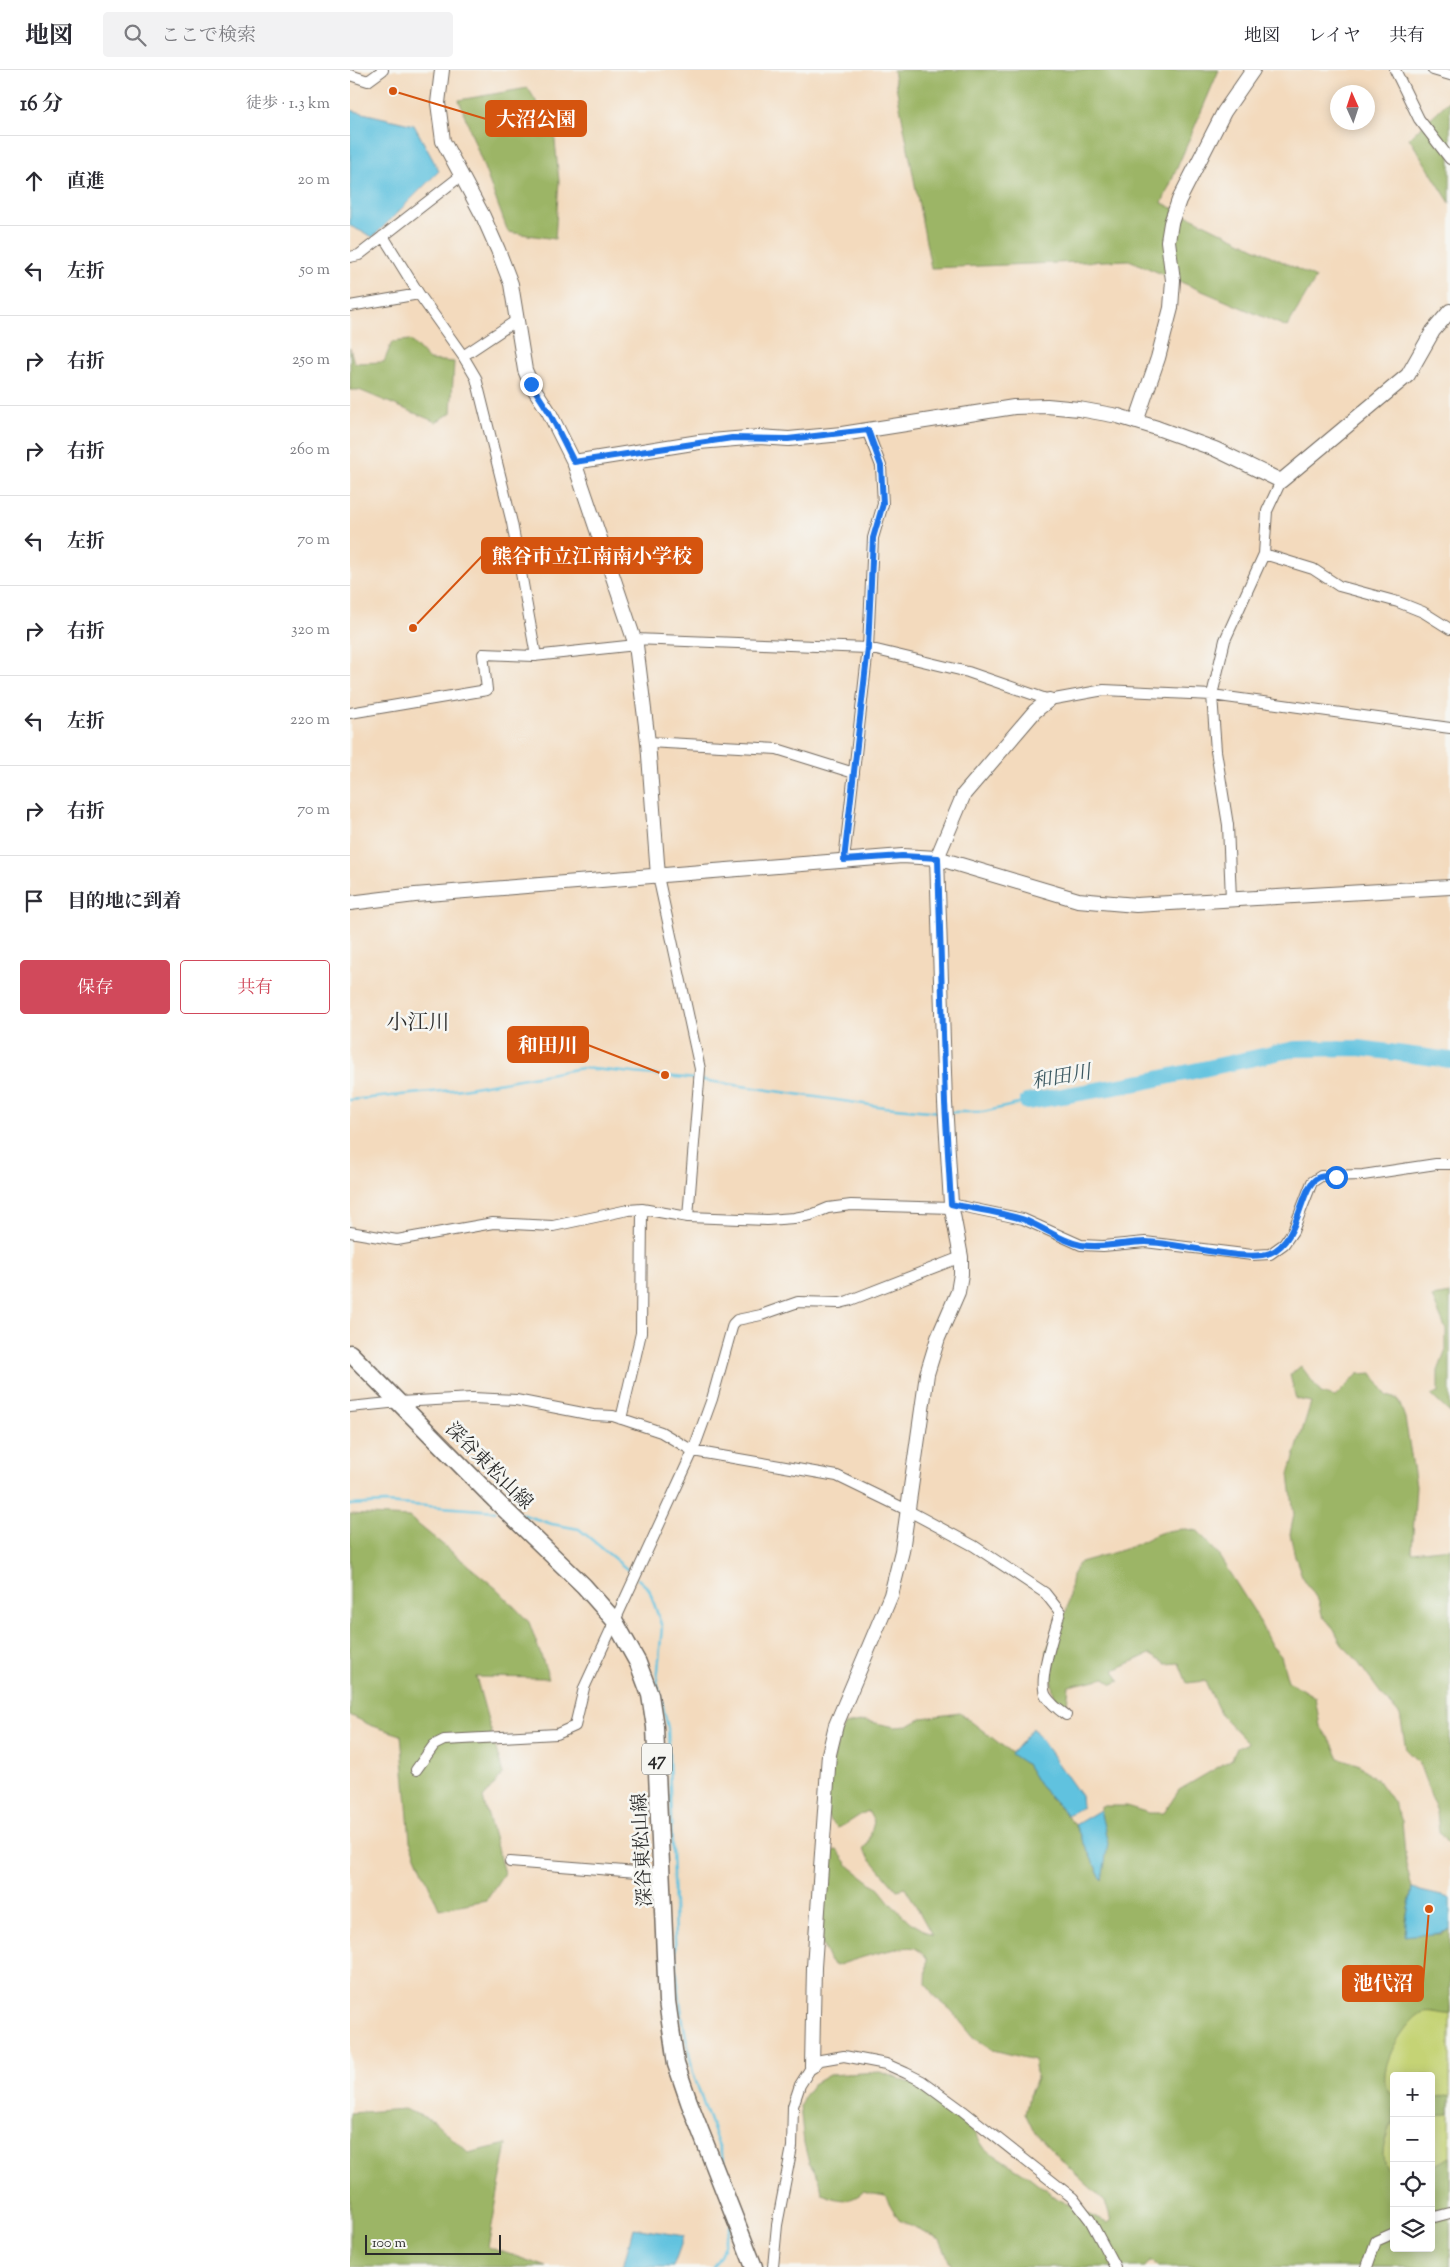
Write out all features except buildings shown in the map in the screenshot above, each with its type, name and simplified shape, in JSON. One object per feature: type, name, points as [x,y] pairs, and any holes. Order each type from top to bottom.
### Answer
[{"type":"main road","name":"深谷東松山線","points":[[350,1353],[494,1500],[584,1586],[614,1620],[638,1663],[650,1695],[655,1727],[667,2001],[676,2064],[692,2111],[754,2267]]},
{"type":"street","points":[[350,75],[361,75],[368,82],[383,70]]},
{"type":"street","points":[[442,70],[438,103],[443,141],[462,175],[498,250],[511,284],[525,370],[574,462],[635,642],[648,742],[658,876],[700,1069],[688,1217]]},
{"type":"street","points":[[1136,422],[1158,358],[1171,308],[1173,280],[1168,241],[1171,222],[1179,200],[1224,112],[1253,70]]},
{"type":"street","points":[[1395,70],[1420,119],[1450,159]]},
{"type":"street","points":[[1433,70],[1450,76]]},
{"type":"street","points":[[350,256],[359,255],[462,175]]},
{"type":"street","points":[[383,236],[419,294],[463,356],[476,378],[512,523],[536,656]]},
{"type":"street","points":[[350,306],[419,294]]},
{"type":"street","points":[[1231,899],[1228,825],[1216,751],[1212,695],[1225,640],[1264,554],[1267,511],[1280,481],[1408,375],[1433,331],[1450,312]]},
{"type":"street","points":[[463,356],[517,320]]},
{"type":"street","points":[[574,462],[732,438],[788,439],[868,430],[1014,407],[1039,406],[1079,409],[1118,416],[1215,449],[1280,481]]},
{"type":"street","points":[[844,860],[868,648],[873,538],[883,504],[881,466],[868,430]]},
{"type":"street","points":[[1264,554],[1313,569],[1339,586],[1398,602],[1423,612],[1450,629]]},
{"type":"street","points":[[350,713],[487,690],[483,654],[536,656],[635,642],[868,648],[968,672],[1049,700],[1104,690],[1212,695],[1450,728]]},
{"type":"street","points":[[812,2066],[814,1950],[829,1754],[836,1725],[891,1595],[902,1551],[927,1374],[938,1338],[958,1292],[961,1274],[961,1257],[952,1206],[945,1103],[938,858],[964,794],[1025,722],[1049,700]]},
{"type":"street","points":[[648,742],[777,750],[854,773]]},
{"type":"street","points":[[350,903],[415,895],[902,856],[938,858],[1078,900],[1136,905],[1450,886]]},
{"type":"street","points":[[350,1232],[397,1240],[493,1223],[553,1226],[628,1210],[642,1209],[688,1217],[745,1220],[794,1218],[811,1215],[828,1208],[851,1205],[952,1206],[1022,1220],[1081,1245],[1104,1246],[1145,1242],[1167,1243],[1252,1256],[1270,1254],[1284,1244],[1293,1230],[1312,1182],[1321,1176],[1363,1175],[1436,1164],[1450,1164]]},
{"type":"street","points":[[620,1419],[641,1333],[642,1209]]},
{"type":"street","points":[[416,1770],[434,1745],[444,1740],[557,1734],[575,1726],[584,1688],[693,1451],[712,1399],[733,1324],[738,1320],[761,1315],[798,1302],[840,1303],[961,1257]]},
{"type":"street","points":[[350,1407],[398,1402],[498,1399],[620,1419],[661,1432],[693,1451],[837,1476],[907,1510],[974,1546],[1045,1592],[1060,1612],[1044,1676],[1045,1695],[1056,1708],[1066,1715]]},
{"type":"street","points":[[510,1862],[662,1874]]},
{"type":"street","points":[[773,2267],[783,2185],[792,2146],[793,2106],[800,2085],[812,2066],[821,2060],[844,2056],[886,2064],[922,2081],[963,2110],[1074,2198],[1090,2220],[1115,2267]]},
{"type":"street","points":[[1435,2217],[1450,2213]]},
{"type":"street","points":[[1367,2267],[1376,2241],[1390,2235]]},
{"type":"green space","points":[[893,70],[1219,70],[1162,203],[1316,278],[1287,327],[1129,260],[931,268]]},
{"type":"green space","points":[[528,88],[554,131],[559,181],[555,239],[508,232],[459,100]]},
{"type":"green space","points":[[1450,100],[1450,203],[1409,138]]},
{"type":"green space","points":[[410,340],[429,360],[454,362],[451,413],[436,422],[359,390],[350,390],[350,348],[354,363],[384,362],[392,342]]},
{"type":"green space","points":[[1450,1294],[1450,1413],[1431,1395],[1438,1393],[1438,1371],[1446,1350],[1446,1330],[1432,1297]]},
{"type":"green space","points":[[1301,1366],[1321,1393],[1335,1397],[1358,1374],[1372,1373],[1387,1396],[1398,1399],[1405,1418],[1416,1485],[1412,1552],[1450,1548],[1450,1847],[1439,1832],[1437,1812],[1419,1763],[1406,1750],[1400,1715],[1382,1695],[1354,1657],[1342,1645],[1334,1629],[1322,1615],[1319,1602],[1302,1576],[1295,1556],[1290,1534],[1294,1515],[1289,1474],[1311,1402],[1296,1399],[1290,1375]]},
{"type":"green space","points":[[350,1514],[409,1517],[497,1589],[529,1622],[549,1678],[476,1677],[503,1774],[483,1798],[504,1873],[486,1900],[439,1909],[410,1841],[401,1735],[370,1725],[350,1715]]},
{"type":"green space","points":[[1177,1530],[1198,1531],[1217,1553],[1254,1611],[1271,1645],[1281,1656],[1288,1681],[1315,1697],[1320,1726],[1332,1743],[1339,1758],[1360,1765],[1378,1781],[1393,1802],[1402,1821],[1406,1864],[1412,1889],[1406,1920],[1420,1933],[1441,1934],[1450,1929],[1450,2014],[1423,2012],[1420,2014],[1404,2030],[1390,2054],[1385,2079],[1387,2089],[1390,2092],[1390,2126],[1383,2155],[1386,2166],[1390,2171],[1390,2252],[1435,2252],[1435,2165],[1450,2157],[1450,2267],[1158,2267],[1150,2260],[1144,2267],[952,2267],[940,2239],[899,2220],[885,2196],[863,2192],[853,2198],[843,2200],[822,2194],[820,2180],[809,2163],[804,2143],[800,2106],[804,2096],[813,2084],[829,2075],[880,2072],[913,2084],[973,2131],[985,2149],[1028,2176],[1058,2199],[1107,2223],[1111,2221],[1105,2201],[1070,2169],[1033,2130],[1025,2113],[1029,2095],[1037,2079],[1034,2060],[993,2050],[972,2036],[951,2010],[935,1997],[926,1984],[927,1958],[923,1954],[915,1948],[909,1947],[899,1948],[836,1966],[830,1962],[822,1944],[823,1856],[830,1851],[837,1850],[850,1867],[879,1889],[891,1904],[910,1922],[932,1935],[906,1888],[897,1890],[863,1850],[868,1844],[874,1822],[868,1811],[837,1828],[830,1820],[827,1811],[828,1787],[837,1745],[844,1725],[866,1721],[895,1727],[908,1726],[922,1718],[960,1713],[1026,1764],[1039,1785],[1075,1825],[1102,1880],[1100,1806],[1126,1806],[1149,1813],[1164,1813],[1179,1790],[1232,1759],[1237,1748],[1248,1743],[1221,1715],[1205,1681],[1187,1683],[1179,1663],[1166,1664],[1149,1654],[1114,1670],[1120,1681],[1113,1684],[1105,1678],[1069,1686],[1067,1705],[1063,1707],[1055,1702],[1046,1651],[1067,1609],[1072,1575],[1080,1562],[1130,1547],[1163,1532]]},
{"type":"green space","points":[[1417,2004],[1450,2006],[1450,2267],[1373,2267],[1370,2082]]},
{"type":"green space","points":[[1450,2095],[1450,2113],[1435,2117],[1435,2097]]},
{"type":"green space","points":[[404,2109],[434,2121],[468,2153],[507,2144],[488,2247],[547,2267],[350,2267],[350,2113]]},
{"type":"water","points":[[350,110],[414,125],[439,171],[373,237],[350,226]]},
{"type":"water","points":[[1033,1728],[1081,1796],[1082,1807],[1067,1815],[1039,1785],[1026,1764],[1011,1754]]},
{"type":"water","points":[[1100,1810],[1108,1843],[1102,1880],[1075,1825]]},
{"type":"water","points":[[1412,1889],[1450,1898],[1450,1929],[1434,1934],[1405,1936]]},
{"type":"water","points":[[633,2228],[684,2236],[673,2267],[623,2267]]},
{"type":"waterway","name":"和田川","points":[[1027,1102],[1143,1082],[1295,1049],[1359,1048],[1450,1060]]},
{"type":"waterway","name":"和田川","points":[[350,1100],[462,1089],[582,1068],[696,1079]]},
{"type":"waterway","name":"和田川","points":[[701,1080],[884,1107],[941,1112]]},
{"type":"waterway","name":"和田川","points":[[951,1112],[983,1112],[1027,1102]]},
{"type":"waterway","points":[[350,1505],[385,1503],[496,1511]]},
{"type":"waterway","points":[[518,1513],[552,1524],[579,1529],[634,1575]]},
{"type":"waterway","points":[[638,1579],[649,1589],[662,1627],[657,1681],[668,1728],[676,1966],[682,2016],[693,2073],[738,2201],[737,2205]]},
{"type":"waterway","points":[[713,2267],[720,2256],[731,2224]]},
{"type":"place","name":"大沼公園","points":[[393,91]]},
{"type":"place","name":"熊谷市立江南南小学校","points":[[413,628]]},
{"type":"place","name":"和田川","points":[[665,1075]]},
{"type":"place","name":"池代沼","points":[[1429,1909]]},
{"type":"district","name":"小江川","points":[[418,1022]]},
{"type":"route","points":[[531,384],[562,435],[574,462],[732,438],[788,439],[868,430],[881,466],[883,504],[873,538],[868,648],[844,860],[902,856],[938,858],[945,1103],[951,1204],[1022,1220],[1081,1245],[1104,1246],[1145,1242],[1167,1243],[1196,1249],[1252,1256],[1270,1254],[1284,1244],[1293,1230],[1312,1182],[1321,1176],[1336,1177]]}]
